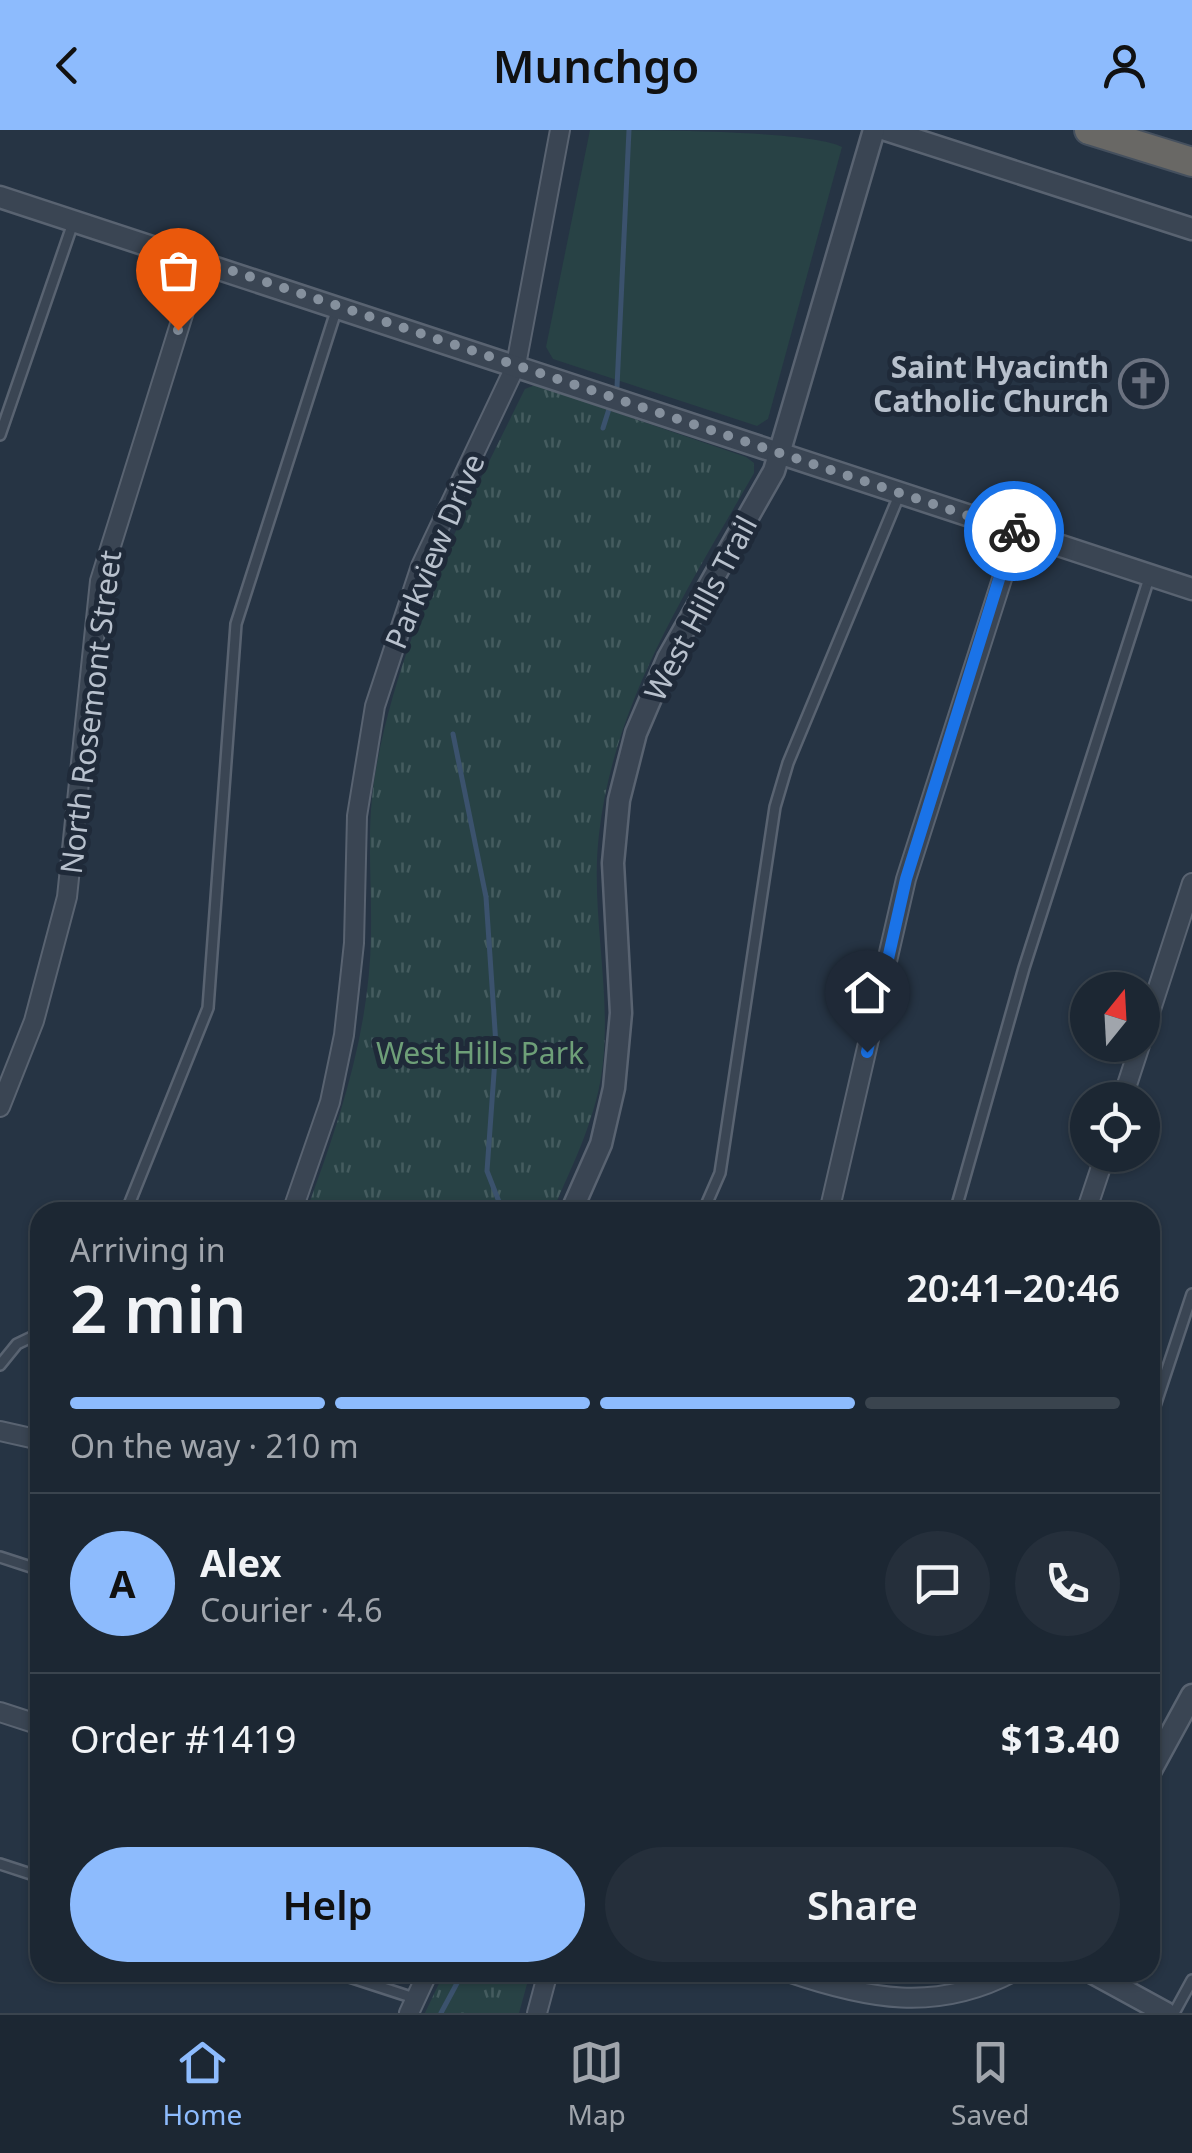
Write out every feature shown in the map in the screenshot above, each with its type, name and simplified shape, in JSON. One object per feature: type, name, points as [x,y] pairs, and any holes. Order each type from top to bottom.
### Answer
[{"type":"highway","points":[[1089,130],[1192,162]]},
{"type":"street","name":"Parkview Drive","points":[[295,1202],[330,1102],[344,1034],[354,943],[357,816],[375,706],[421,566],[516,365],[560,130]]},
{"type":"street","name":"West Hills Trail","points":[[575,1202],[601,1144],[618,1062],[620,1012],[613,863],[627,766],[648,700],[668,658],[780,454],[874,130]]},
{"type":"street","points":[[886,130],[1192,229]]},
{"type":"street","points":[[0,197],[1192,589]]},
{"type":"street","name":"North Rosemont Street","points":[[0,1107],[34,1021],[67,898],[100,581],[200,260]]},
{"type":"street","points":[[832,1202],[906,879],[1017,532]]},
{"type":"street","points":[[1160,982],[1192,883]]},
{"type":"street","points":[[1089,1202],[1099,1172]]},
{"type":"street","points":[[0,1432],[30,1438]]},
{"type":"street","points":[[1160,1753],[1192,1694]]},
{"type":"street","points":[[0,1712],[30,1722]]},
{"type":"street","points":[[413,2006],[424,1982]]},
{"type":"street","points":[[536,2013],[545,1982]]},
{"type":"street","points":[[846,1982],[881,2001],[923,2004],[966,1995],[993,1982]]},
{"type":"street","points":[[1110,1982],[1170,2013]]},
{"type":"lane","points":[[0,435],[74,220]]},
{"type":"lane","points":[[130,1202],[208,1008],[236,624],[338,306]]},
{"type":"lane","points":[[706,1202],[720,1172],[775,806],[788,763],[900,493]]},
{"type":"lane","points":[[958,1202],[1024,968],[1150,575]]},
{"type":"lane","points":[[1160,1391],[1192,1294]]},
{"type":"lane","points":[[0,1365],[17,1344],[30,1338]]},
{"type":"lane","points":[[0,1557],[30,1567]]},
{"type":"lane","points":[[0,1864],[30,1874]]},
{"type":"lane","points":[[1170,2013],[1192,1980]]},
{"type":"lane","points":[[357,1982],[413,2006]]},
{"type":"green space","points":[[590,130],[762,134],[824,141],[842,147],[768,419],[757,426],[553,359],[546,347]]},
{"type":"green space","name":"West Hills Park","points":[[535,385],[754,463],[754,473],[680,602],[637,691],[607,785],[597,862],[605,1033],[596,1101],[556,1202],[310,1202],[341,1111],[365,1006],[371,934],[371,815],[386,724],[436,577],[525,389]]},
{"type":"green space","points":[[439,1982],[528,1982],[519,2013],[425,2013]]},
{"type":"waterway","points":[[617,387],[629,130]]},
{"type":"waterway","points":[[603,428],[609,409]]},
{"type":"waterway","points":[[453,734],[486,897],[496,1045],[487,1171],[499,1202]]},
{"type":"waterway","points":[[441,2013],[458,1982]]},
{"type":"way so far","points":[[178,330],[200,260],[1014,531]]},
{"type":"place","name":"Saint Hyacinth Catholic Church","points":[[1144,383]]},
{"type":"route","points":[[867,1052],[906,879],[1017,532],[1014,531]]}]
